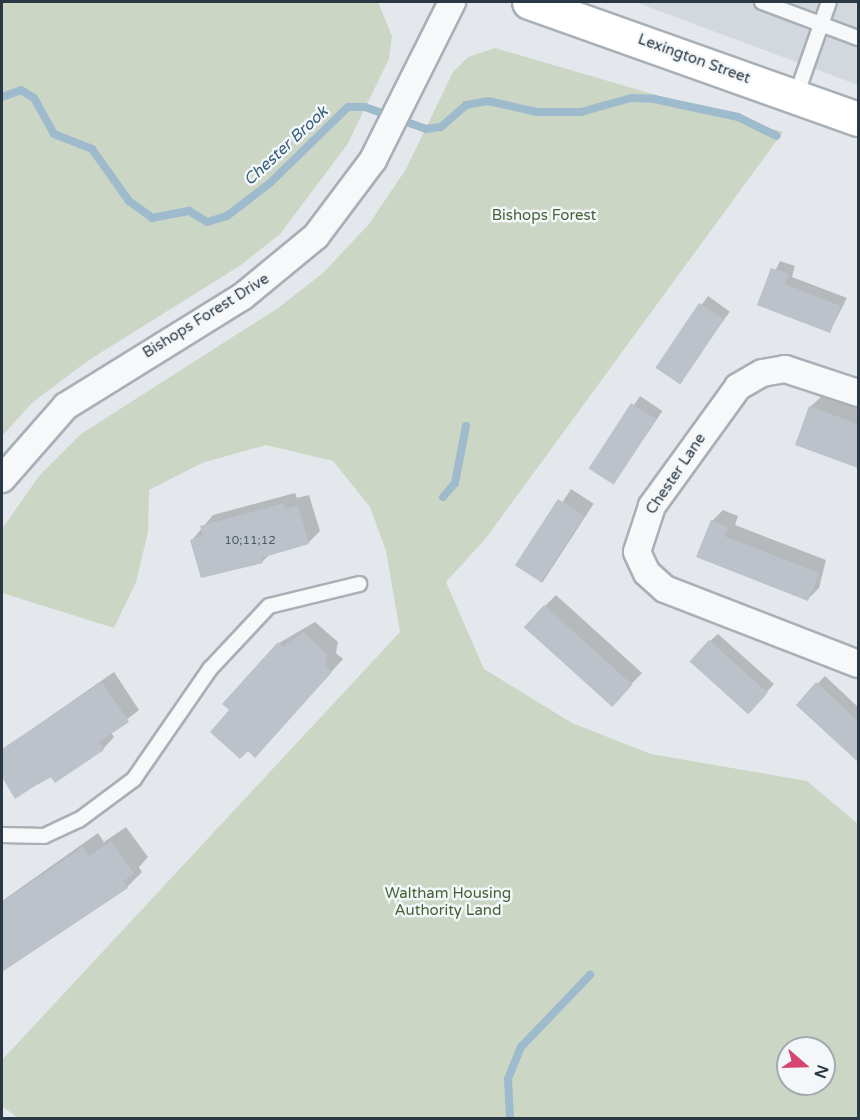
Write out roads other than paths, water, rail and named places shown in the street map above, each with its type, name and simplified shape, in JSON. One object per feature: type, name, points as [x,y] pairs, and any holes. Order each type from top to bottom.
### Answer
[{"type":"main road","name":"Lexington Street","points":[[529,2],[858,119]]},
{"type":"street","name":"Bishops Forest Drive","points":[[2,479],[66,406],[281,268],[316,236],[373,160],[452,2]]},
{"type":"street","name":"Chester Lane","points":[[858,393],[786,369],[762,372],[738,387],[652,506],[637,552],[665,589],[858,664]]},
{"type":"lane","points":[[762,2],[858,38]]},
{"type":"lane","points":[[796,96],[830,2]]},
{"type":"lane","points":[[2,835],[44,836],[79,820],[134,779],[202,679],[268,606],[359,584]]},
{"type":"waterway","name":"Chester Brook","points":[[2,97],[21,90],[34,98],[54,134],[92,149],[129,201],[152,218],[189,211],[207,222],[227,216],[270,183],[348,107],[365,107],[426,129],[441,127],[466,105],[488,101],[537,112],[581,112],[631,98],[654,99],[738,117],[777,136]]},
{"type":"waterway","points":[[443,497],[455,483],[466,426]]},
{"type":"waterway","points":[[510,1118],[508,1079],[521,1047],[590,975]]},
{"type":"park label","name":"Bishops Forest","points":[[544,216]]},
{"type":"park label","name":"Waltham Housing Authority Land","points":[[448,902]]}]
